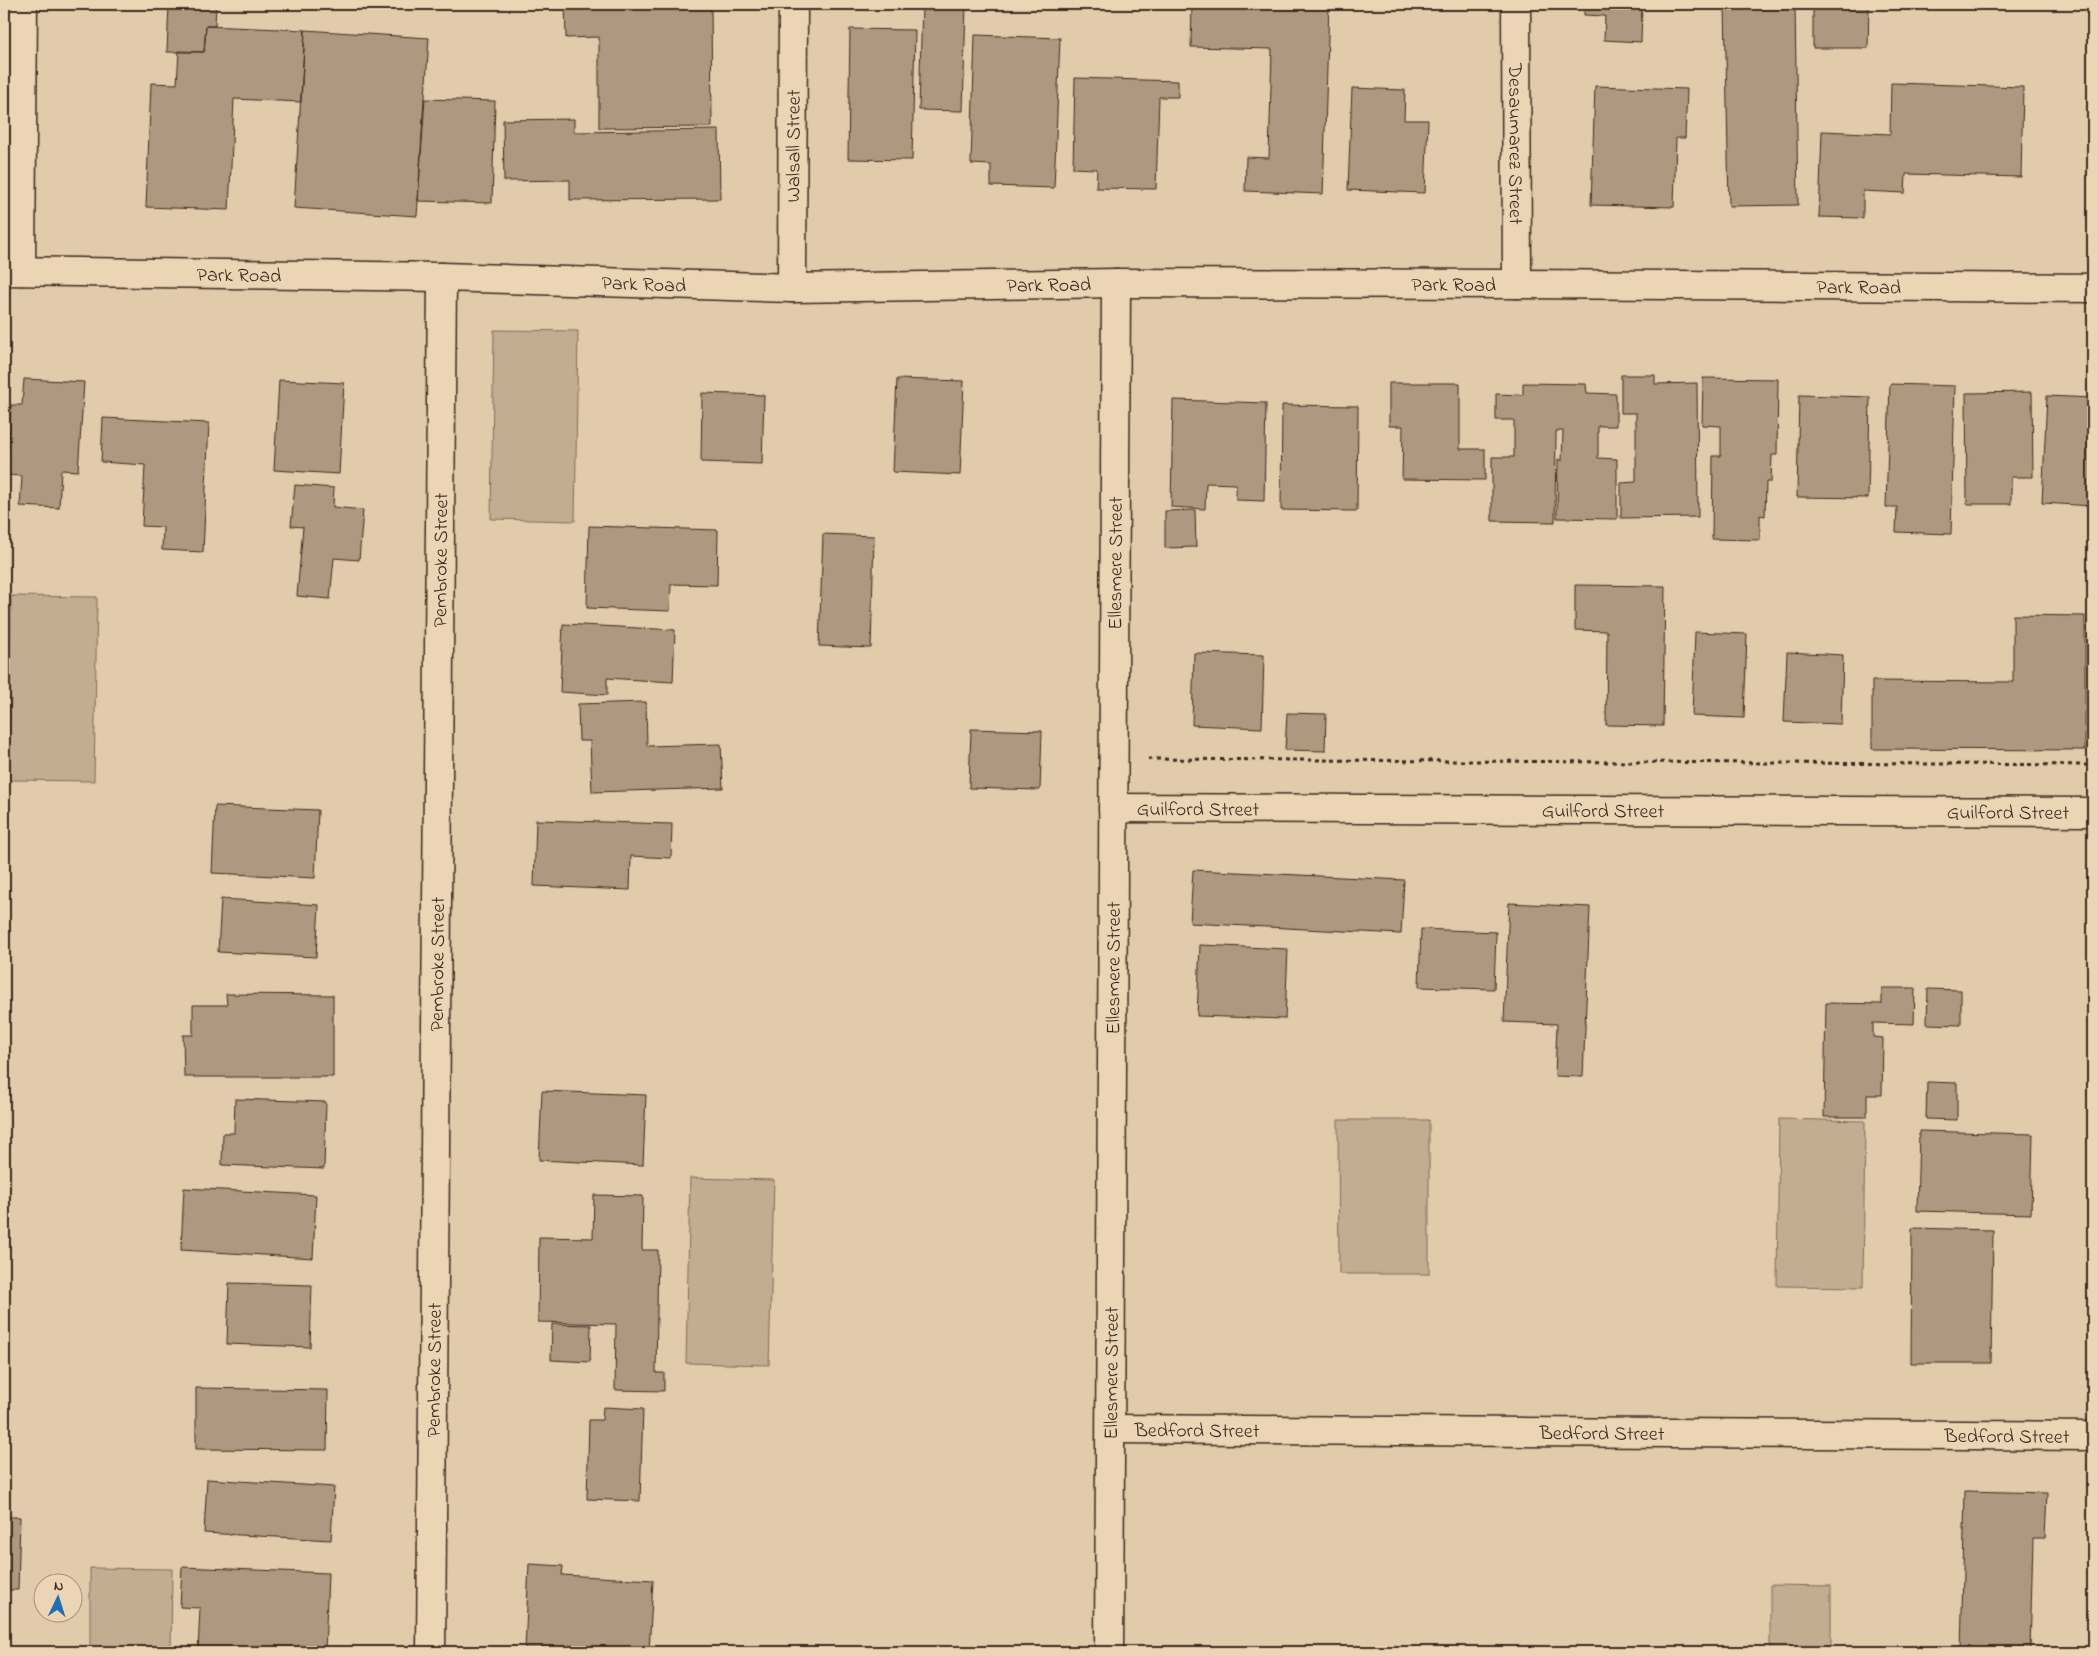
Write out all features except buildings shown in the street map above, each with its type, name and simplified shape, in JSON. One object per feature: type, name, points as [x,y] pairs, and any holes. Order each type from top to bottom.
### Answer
[{"type":"street","points":[[12,271],[23,4]]},
{"type":"street","name":"Walsall Street","points":[[792,288],[793,4]]},
{"type":"street","name":"Desaumarez Street","points":[[1516,4],[1517,284]]},
{"type":"street","name":"Park Road","points":[[12,271],[442,277],[792,288],[1116,284],[1517,284],[2093,288]]},
{"type":"street","name":"Pembroke Street","points":[[431,1652],[442,277]]},
{"type":"street","name":"Ellesmere Street","points":[[1109,1652],[1116,284]]},
{"type":"street","name":"Guilford Street","points":[[1113,808],[2093,812]]},
{"type":"street","name":"Bedford Street","points":[[1111,1429],[2093,1436]]},
{"type":"path","points":[[1148,759],[2093,765]]},
{"type":"shaded area","points":[[494,330],[578,331],[575,521],[491,519]]},
{"type":"shaded area","points":[[11,596],[97,597],[94,781],[9,780]]},
{"type":"shaded area","points":[[1779,1119],[1865,1121],[1863,1287],[1777,1286]]},
{"type":"shaded area","points":[[1338,1120],[1429,1120],[1429,1274],[1339,1274]]},
{"type":"shaded area","points":[[690,1178],[774,1180],[769,1365],[686,1363]]},
{"type":"shaded area","points":[[90,1568],[172,1569],[171,1652],[90,1652]]},
{"type":"shaded area","points":[[1770,1585],[1831,1586],[1831,1652],[1770,1652]]}]
